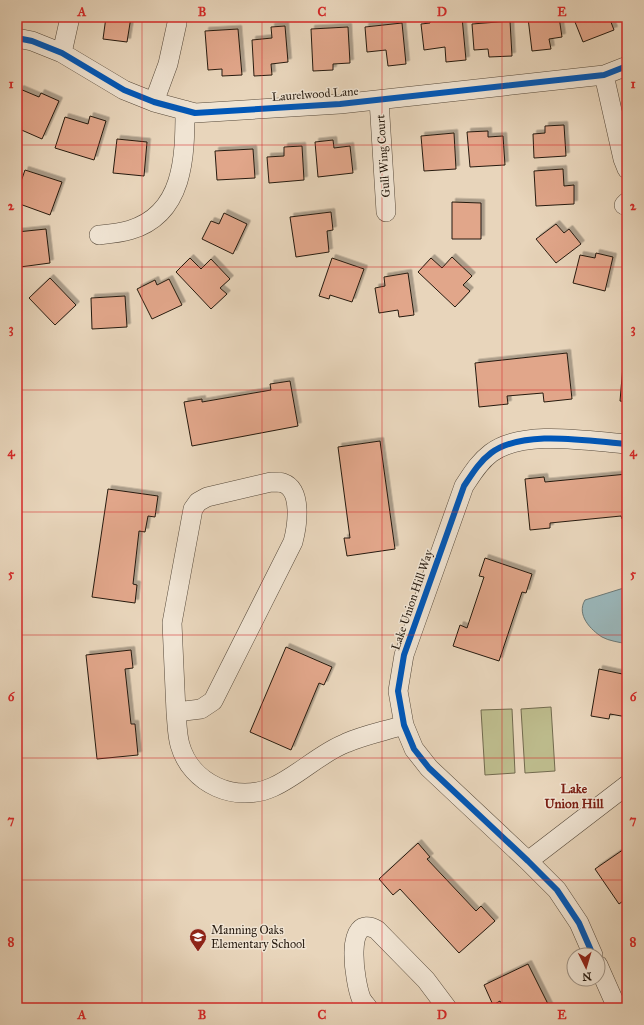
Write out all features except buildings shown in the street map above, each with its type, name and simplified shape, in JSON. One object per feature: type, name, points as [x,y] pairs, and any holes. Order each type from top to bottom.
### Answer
[{"type":"street","points":[[62,54],[70,17]]},
{"type":"street","points":[[154,102],[168,64],[177,23]]},
{"type":"street","name":"Laurelwood Lane","points":[[17,38],[32,41],[62,54],[124,90],[154,102],[195,112],[340,104],[379,100],[604,75],[627,66]]},
{"type":"street","points":[[604,75],[623,158],[627,168]]},
{"type":"street","name":"Gull Wing Court","points":[[379,100],[386,212]]},
{"type":"street","points":[[99,235],[129,230],[141,226],[156,216],[169,202],[177,186],[182,168],[185,139],[185,110]]},
{"type":"street","name":"Lake Union Hill Way","points":[[590,947],[579,923],[561,897],[528,860],[429,768],[414,749],[404,725],[398,690],[404,654],[464,486],[476,468],[492,452],[513,442],[535,438],[627,444]]},
{"type":"street","points":[[176,712],[201,709],[213,701],[293,542],[298,523],[295,497],[292,490],[284,483],[271,482],[207,497],[198,502],[193,509],[172,623],[176,712],[180,745],[190,767],[211,786],[226,791],[256,793],[272,788],[345,743],[404,725]]},
{"type":"street","points":[[528,860],[627,786]]},
{"type":"street","points":[[368,1008],[361,999],[358,987],[353,944],[355,935],[363,928],[371,927],[377,930],[426,980],[448,1008]]},
{"type":"street","points":[[606,983],[617,1008]]},
{"type":"shaded area","points":[[551,707],[555,771],[525,773],[521,709]]},
{"type":"shaded area","points":[[512,709],[515,773],[485,775],[481,710]]},
{"type":"water","points":[[627,587],[627,644],[608,640],[602,637],[589,626],[582,611],[585,600]]},
{"type":"cycle path","points":[[17,38],[32,41],[62,53],[124,90],[154,102],[195,113],[340,104],[604,75],[627,66]]},
{"type":"cycle path","points":[[590,947],[579,923],[557,890],[429,768],[414,749],[404,725],[398,691],[404,655],[464,486],[483,460],[491,453],[504,446],[520,441],[556,438],[627,444]]},
{"type":"place","name":"Manning Oaks Elementary School","points":[[198,952]]},
{"type":"district","name":"Lake Union Hill","points":[[574,796]]}]
